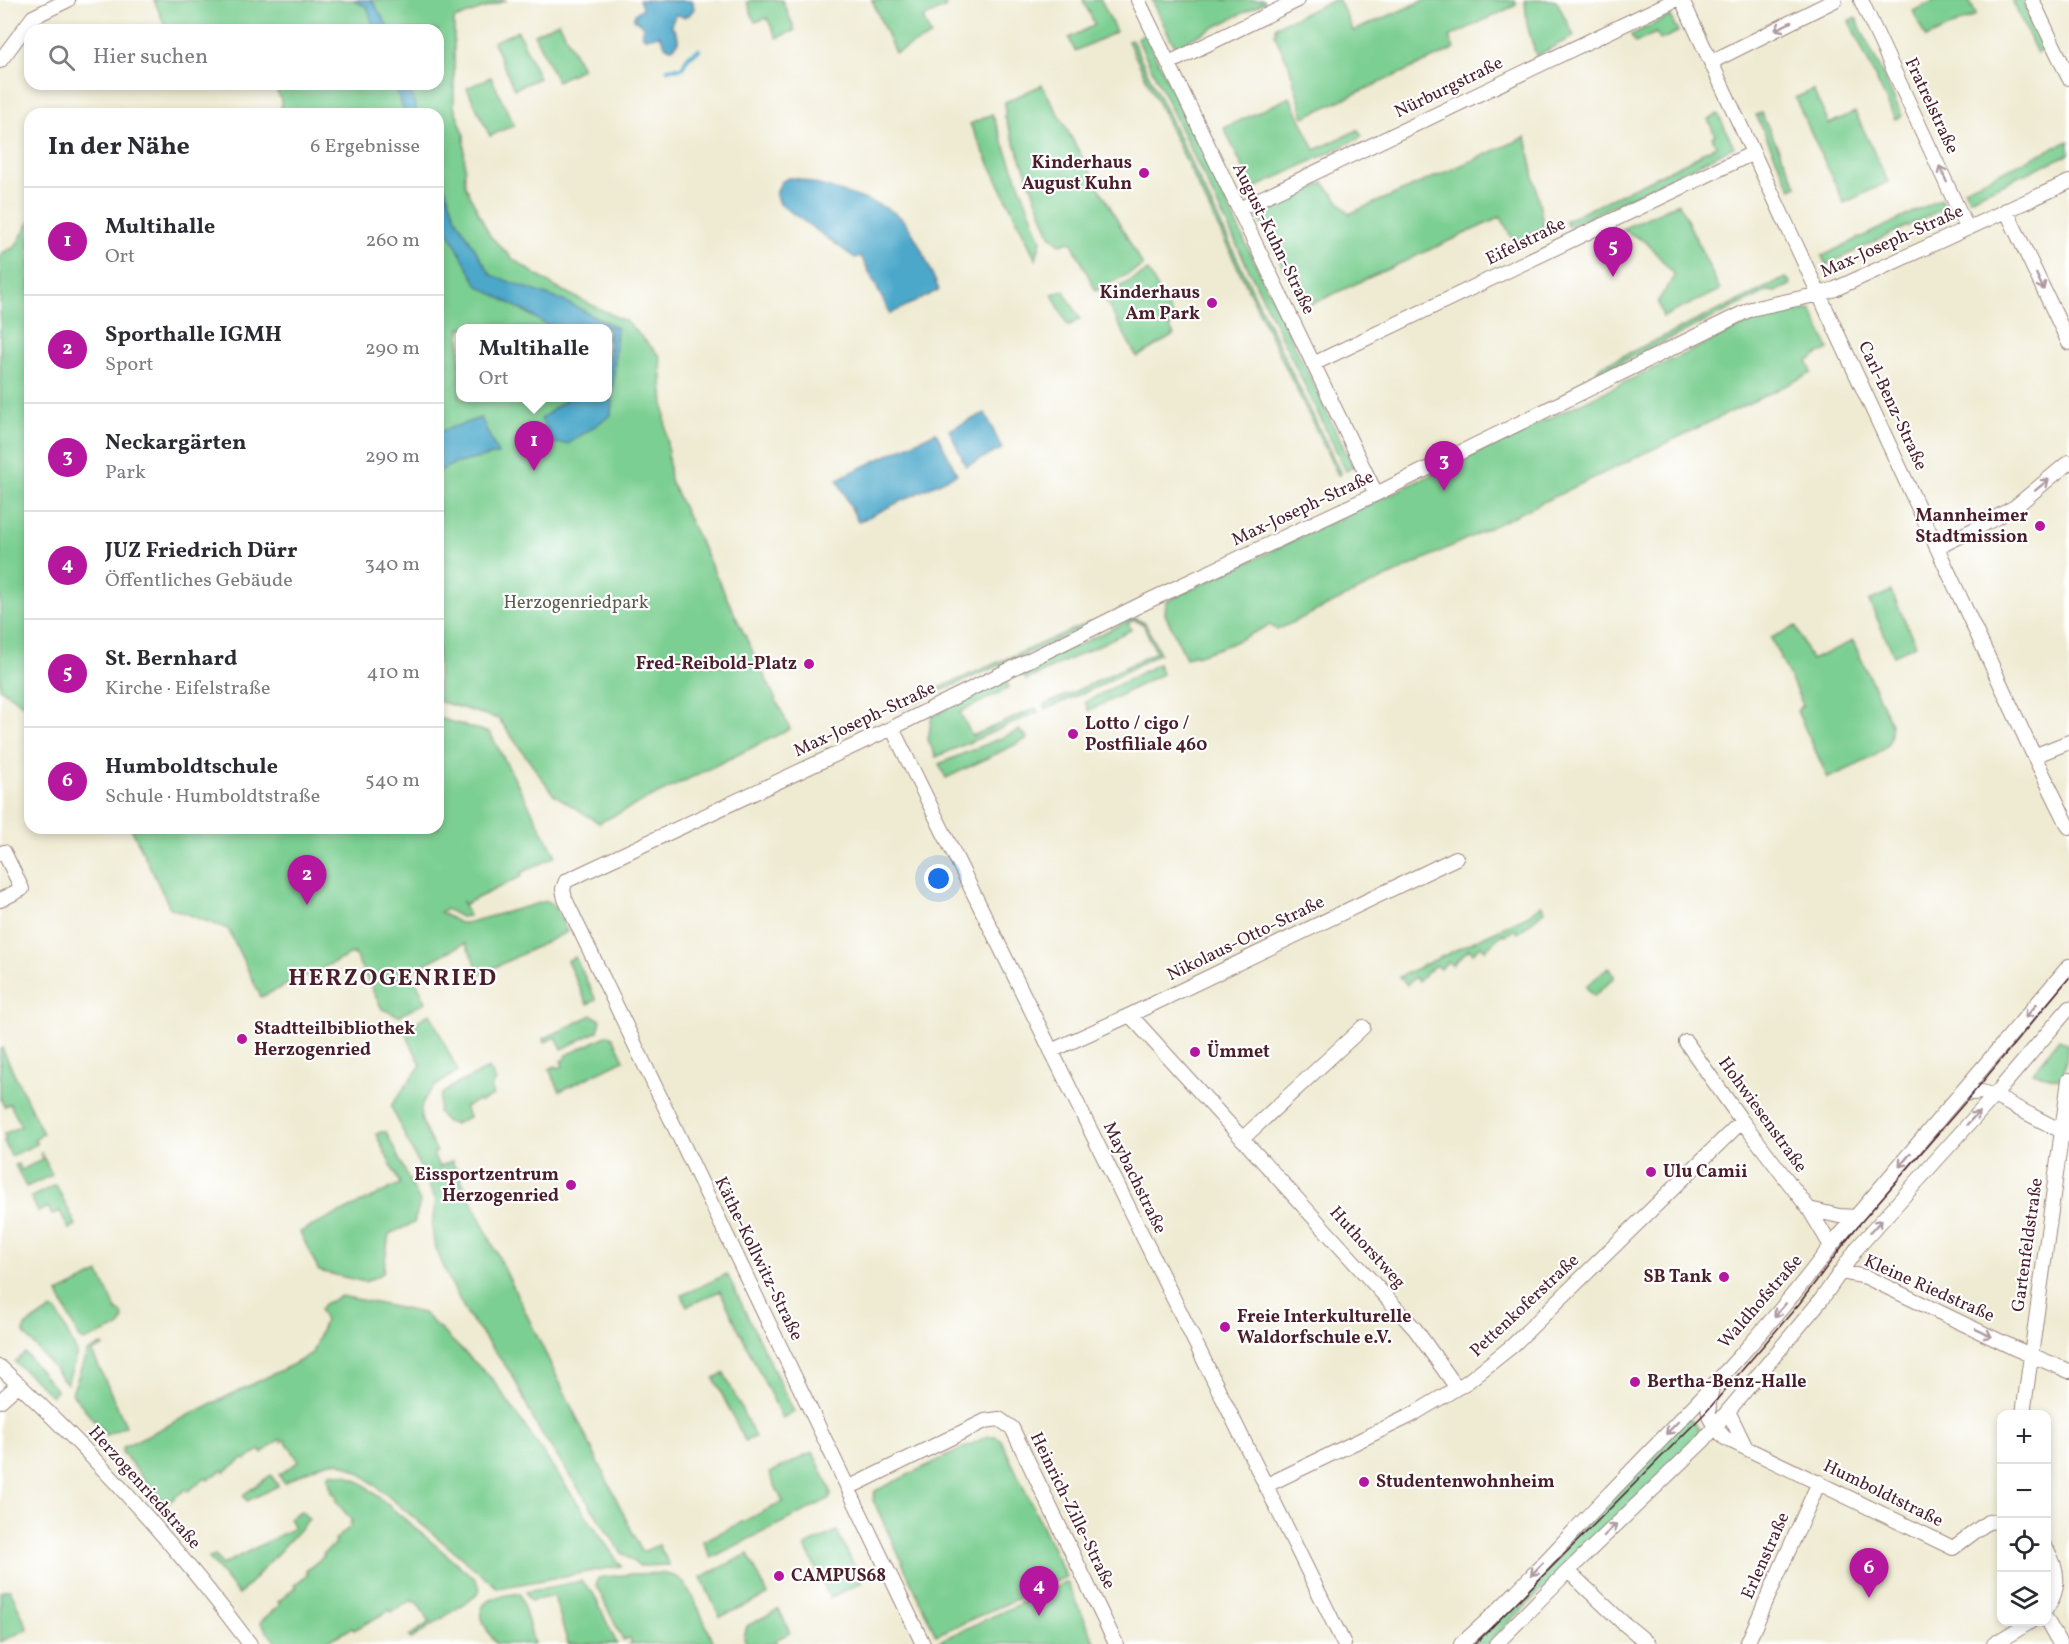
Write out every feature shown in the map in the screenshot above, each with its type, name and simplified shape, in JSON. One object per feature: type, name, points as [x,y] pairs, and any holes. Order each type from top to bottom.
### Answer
[{"type":"street","points":[[28,24],[33,17],[68,0]]},
{"type":"street","name":"August-Kuhn-Straße","points":[[1138,0],[1376,494]]},
{"type":"street","points":[[1168,63],[1298,0]]},
{"type":"street","name":"Nürburgstraße","points":[[1239,209],[1675,0]]},
{"type":"street","name":"Carl-Benz-Straße","points":[[1682,0],[2069,827]]},
{"type":"street","points":[[1711,62],[1835,0]]},
{"type":"street","name":"Fratrelstraße","points":[[1861,0],[1967,228]]},
{"type":"street","points":[[2032,0],[2069,78]]},
{"type":"street","points":[[0,61],[24,29]]},
{"type":"street","name":"Eifelstraße","points":[[1313,364],[1754,153]]},
{"type":"street","name":"Max-Joseph-Straße","points":[[563,889],[566,881],[576,876],[892,728],[1146,602],[1376,494],[1751,309],[1835,289],[2069,182]]},
{"type":"street","points":[[2006,210],[2069,343]]},
{"type":"street","points":[[1938,547],[1975,530],[2015,507],[2069,462]]},
{"type":"street","name":"Maybachstraße","points":[[892,728],[1344,1644]]},
{"type":"street","points":[[2034,756],[2069,742]]},
{"type":"street","points":[[0,854],[4,852],[22,889],[0,900]]},
{"type":"street","name":"Nikolaus-Otto-Straße","points":[[1051,1051],[1456,858]]},
{"type":"street","name":"Käthe-Kollwitz-Straße","points":[[563,889],[565,899],[923,1644]]},
{"type":"street","name":"Waldhofstraße","points":[[1461,1644],[1478,1630],[1712,1385],[1802,1285],[1831,1246],[2069,966]]},
{"type":"street","points":[[1496,1644],[1703,1441],[1821,1300],[1858,1247],[1994,1096],[2069,1008]]},
{"type":"street","name":"Huthorstweg","points":[[1130,1015],[1415,1329],[1457,1388]]},
{"type":"street","points":[[1242,1139],[1363,1027]]},
{"type":"street","name":"Hohwiesenstraße","points":[[1686,1042],[1809,1209],[1831,1246]]},
{"type":"street","name":"Gartenfeldstraße","points":[[2024,1410],[2065,1133],[2069,1080]]},
{"type":"street","points":[[1961,1094],[1982,1092],[1994,1096],[2065,1133]]},
{"type":"street","name":"Pettenkoferstraße","points":[[1265,1486],[1410,1416],[1457,1388],[1512,1346],[1743,1121]]},
{"type":"street","points":[[1809,1209],[1839,1216],[1856,1217]]},
{"type":"street","name":"Kleine Riedstraße","points":[[1840,1272],[1866,1277],[2014,1348],[2069,1371]]},
{"type":"street","name":"Herzogenriedstraße","points":[[0,1367],[86,1450],[172,1545],[250,1644]]},
{"type":"street","points":[[0,1401],[19,1384]]},
{"type":"street","points":[[1712,1385],[1707,1411],[1714,1427]]},
{"type":"street","points":[[1728,1411],[1746,1448]]},
{"type":"street","name":"Heinrich-Zille-Straße","points":[[848,1488],[985,1421],[999,1419],[1012,1428],[1116,1644]]},
{"type":"street","name":"Humboldtstraße","points":[[1714,1427],[1725,1438],[1953,1548],[1988,1522],[1997,1521]]},
{"type":"street","name":"Erlenstraße","points":[[1747,1644],[1819,1482]]},
{"type":"street","points":[[2051,1553],[2062,1563]]},
{"type":"street","points":[[2051,1603],[2062,1563],[2069,1556]]},
{"type":"street","points":[[1568,1571],[1649,1644]]},
{"type":"street","points":[[1994,1644],[2023,1626]]},
{"type":"street","points":[[2050,1626],[2060,1644]]},
{"type":"green space","name":"Herzogenriedpark","points":[[154,0],[507,0],[454,19],[454,107],[464,134],[465,185],[490,236],[513,259],[555,287],[627,322],[660,356],[670,480],[790,729],[599,823],[553,794],[499,719],[444,703],[444,108],[281,108],[281,100],[276,90],[444,90],[444,24],[164,24]]},
{"type":"green space","points":[[782,0],[795,30],[777,38],[767,18],[755,22],[747,2]]},
{"type":"green space","points":[[872,0],[942,0],[946,7],[923,18],[931,36],[895,53]]},
{"type":"green space","points":[[1083,0],[1101,0],[1116,32],[1075,51],[1069,38],[1095,25]]},
{"type":"green space","points":[[1152,0],[1264,0],[1265,2],[1175,47]]},
{"type":"green space","points":[[1334,0],[1339,0],[1353,31],[1425,0],[1515,0],[1516,5],[1449,37],[1454,49],[1304,117],[1289,65],[1275,36],[1276,26]]},
{"type":"green space","points":[[1525,0],[1556,0],[1574,36],[1536,56],[1527,24]]},
{"type":"green space","points":[[1935,0],[1969,0],[1976,15],[1926,38],[1913,11]]},
{"type":"green space","points":[[2012,0],[2022,0],[2045,49],[2037,53]]},
{"type":"green space","points":[[1670,16],[1678,32],[1660,40],[1656,33],[1635,43],[1631,35]]},
{"type":"green space","points":[[1856,18],[1902,116],[1895,119],[1849,21]]},
{"type":"green space","points":[[559,22],[582,69],[557,81],[534,34]]},
{"type":"green space","points":[[518,31],[539,78],[514,89],[493,42]]},
{"type":"green space","points":[[1145,34],[1353,467],[1346,471],[1137,38]]},
{"type":"green space","points":[[1132,40],[1341,474],[1338,475],[1128,41]]},
{"type":"green space","points":[[491,77],[514,125],[490,136],[467,88]]},
{"type":"green space","points":[[1042,85],[1143,266],[1096,291],[1071,241],[1060,244],[1050,235],[1005,117],[1005,102]]},
{"type":"green space","points":[[1813,90],[1829,124],[1855,112],[1888,182],[1844,203],[1795,98]]},
{"type":"green space","points":[[1290,97],[1315,150],[1358,130],[1362,137],[1253,189],[1224,128]]},
{"type":"green space","points":[[1761,113],[1797,186],[1791,189],[1756,115]]},
{"type":"green space","points":[[992,114],[1041,240],[1036,259],[970,124]]},
{"type":"green space","points":[[1718,114],[1734,147],[1568,227],[1565,221],[1716,146],[1712,137],[1715,135],[1708,119]]},
{"type":"green space","points":[[1526,137],[1544,228],[1514,242],[1501,217],[1303,308],[1257,215],[1324,183],[1349,214]]},
{"type":"green space","points":[[2069,141],[2069,154],[1969,199],[1964,189]]},
{"type":"green space","points":[[1941,199],[1945,208],[1826,265],[1822,256]]},
{"type":"green space","points":[[1679,203],[1720,290],[1663,317],[1658,301],[1675,275],[1646,242],[1622,229]]},
{"type":"green space","points":[[24,231],[24,705],[0,688],[0,254],[15,247]]},
{"type":"green space","points":[[1148,271],[1176,322],[1169,326],[1174,335],[1137,357],[1105,300],[1112,296],[1110,292]]},
{"type":"green space","points":[[1786,278],[1790,285],[1775,292],[1768,291],[1597,372],[1602,366]]},
{"type":"green space","points":[[1064,291],[1080,319],[1068,326],[1052,294]]},
{"type":"green space","points":[[1811,309],[1829,349],[1807,361],[1812,373],[1277,630],[1270,625],[1228,645],[1186,658],[1165,614],[1166,603],[1169,600],[1753,321]]},
{"type":"green space","points":[[1891,591],[1916,645],[1894,655],[1869,601]]},
{"type":"green space","points":[[1134,618],[1145,623],[1160,653],[1095,688],[1046,709],[1044,705],[1156,652],[1143,624],[1134,620],[1128,624],[1131,630],[1026,680],[1021,672]]},
{"type":"green space","points":[[1090,622],[1092,625],[902,708],[900,705]]},
{"type":"green space","points":[[1796,626],[1811,660],[1853,641],[1891,724],[1891,738],[1885,748],[1871,758],[1828,778],[1797,711],[1803,705],[1771,638]]},
{"type":"green space","points":[[1158,664],[1162,674],[1089,711],[1085,702]]},
{"type":"green space","points":[[1006,680],[1009,688],[960,712],[972,736],[1036,708],[1038,712],[936,757],[928,740],[932,716]]},
{"type":"green space","points":[[444,720],[490,733],[556,856],[521,873],[522,876],[465,904],[462,901],[469,916],[461,917],[446,909],[440,912],[459,923],[466,923],[547,901],[556,910],[567,932],[481,974],[465,943],[411,971],[426,1002],[399,1016],[382,1009],[354,953],[261,997],[228,929],[170,908],[134,834],[444,834]]},
{"type":"green space","points":[[1020,730],[1027,739],[946,778],[939,764]]},
{"type":"green space","points":[[1541,905],[1545,910],[1518,933],[1514,929],[1506,936],[1503,933],[1485,950],[1481,946],[1473,953],[1469,949],[1452,965],[1448,962],[1440,969],[1435,965],[1419,981],[1415,977],[1407,985],[1399,977],[1529,915]]},
{"type":"green space","points":[[575,957],[596,1000],[587,1004],[567,961]]},
{"type":"green space","points":[[1608,967],[1614,978],[1594,996],[1586,987]]},
{"type":"green space","points":[[430,1013],[458,1072],[432,1089],[423,1102],[421,1117],[437,1152],[433,1154],[439,1167],[452,1161],[642,1552],[659,1545],[669,1565],[639,1566],[621,1552],[536,1425],[513,1376],[467,1314],[447,1275],[434,1243],[432,1227],[436,1201],[391,1106],[421,1065],[404,1030]]},
{"type":"green space","points":[[592,1015],[601,1020],[598,1031],[562,1049],[556,1037],[545,1042],[543,1039]]},
{"type":"green space","points":[[608,1035],[613,1037],[624,1060],[560,1091],[549,1069],[563,1066],[561,1061],[566,1058],[565,1056]]},
{"type":"green space","points":[[2059,1039],[2068,1043],[2063,1080],[2033,1073]]},
{"type":"green space","points":[[2,1048],[43,1134],[34,1139],[37,1144],[11,1156],[4,1141],[6,1139],[4,1134],[21,1126],[10,1104],[4,1106],[0,1097],[0,1049]]},
{"type":"green space","points":[[489,1068],[496,1081],[491,1087],[493,1096],[464,1107],[469,1117],[455,1124],[446,1122],[438,1112],[441,1095],[453,1086]]},
{"type":"green space","points":[[386,1132],[420,1202],[414,1223],[389,1234],[383,1273],[365,1282],[319,1271],[300,1232],[400,1184],[376,1134]]},
{"type":"green space","points":[[41,1152],[52,1175],[26,1187],[15,1165],[18,1164],[21,1170],[42,1160]]},
{"type":"green space","points":[[56,1185],[76,1225],[69,1229],[60,1211],[52,1215],[48,1207],[38,1212],[31,1197]]},
{"type":"green space","points":[[99,1273],[117,1311],[122,1313],[123,1320],[119,1327],[84,1341],[79,1338],[58,1293]]},
{"type":"green space","points":[[727,1274],[794,1412],[782,1418],[720,1291],[687,1306],[682,1295]]},
{"type":"green space","points":[[341,1296],[423,1313],[493,1380],[621,1566],[498,1588],[364,1476],[345,1464],[325,1463],[284,1483],[279,1475],[299,1461],[285,1440],[282,1442],[280,1439],[262,1453],[260,1450],[224,1472],[222,1470],[208,1480],[206,1478],[188,1491],[186,1489],[165,1505],[122,1452],[123,1447],[296,1363],[312,1353],[325,1321],[320,1310],[324,1304]]},
{"type":"green space","points":[[52,1309],[57,1312],[77,1353],[67,1384],[24,1333],[25,1326]]},
{"type":"green space","points":[[101,1345],[104,1346],[92,1352],[126,1426],[106,1435],[72,1393],[87,1352]]},
{"type":"green space","points":[[25,1353],[57,1391],[52,1396],[15,1362]]},
{"type":"green space","points":[[724,1373],[755,1437],[745,1441],[714,1378]]},
{"type":"green space","points":[[1687,1416],[1703,1433],[1487,1644],[1469,1644]]},
{"type":"green space","points":[[988,1436],[996,1436],[1001,1440],[1066,1577],[936,1635],[873,1500],[875,1491]]},
{"type":"green space","points":[[813,1452],[830,1489],[829,1499],[711,1558],[703,1541],[783,1502],[769,1473]]},
{"type":"green space","points":[[330,1473],[346,1475],[362,1483],[475,1579],[480,1589],[477,1595],[411,1639],[409,1636],[430,1622],[416,1601],[412,1600],[392,1612],[390,1610],[322,1644],[277,1644],[260,1622],[280,1605],[278,1602],[296,1587],[294,1585],[308,1574],[306,1571],[324,1556],[323,1554],[336,1543],[335,1540],[352,1525],[350,1523],[352,1521],[336,1501],[337,1495],[333,1494],[328,1478]]},
{"type":"green space","points":[[271,1475],[278,1486],[247,1501],[243,1495]]},
{"type":"green space","points":[[301,1511],[309,1519],[239,1595],[209,1558],[215,1555],[222,1565],[294,1528],[289,1518]]},
{"type":"green space","points":[[837,1531],[862,1582],[830,1598],[805,1546]]},
{"type":"green space","points":[[748,1554],[768,1595],[720,1617],[701,1577]]},
{"type":"green space","points":[[631,1574],[667,1574],[683,1582],[714,1644],[629,1644],[632,1642],[630,1638],[623,1640],[596,1585],[598,1578]]},
{"type":"green space","points":[[581,1581],[593,1593],[617,1644],[568,1644],[554,1596],[530,1601],[526,1592]]},
{"type":"green space","points":[[1067,1582],[1096,1644],[941,1644],[939,1641]]},
{"type":"green space","points":[[10,1589],[28,1629],[0,1642],[0,1592]]},
{"type":"green space","points":[[520,1593],[534,1644],[496,1644],[483,1620],[482,1608],[495,1598]]},
{"type":"green space","points":[[779,1609],[790,1633],[775,1640],[777,1644],[747,1644],[744,1638],[747,1626]]},
{"type":"water","points":[[353,0],[372,0],[386,24],[373,24],[367,7]]},
{"type":"water","points":[[639,0],[693,1],[694,9],[689,15],[683,17],[676,14],[671,25],[678,37],[676,45],[672,48],[666,47],[660,35],[646,38],[642,34],[643,25],[634,19],[642,7]]},
{"type":"water","points":[[396,90],[410,90],[416,108],[403,108]]},
{"type":"water","points":[[788,178],[796,178],[851,195],[892,211],[906,224],[917,241],[939,290],[890,314],[861,256],[855,258],[780,204],[776,193],[781,182]]},
{"type":"water","points":[[444,185],[456,218],[491,275],[566,302],[609,324],[545,324],[478,286],[444,224]]},
{"type":"water","points":[[612,325],[617,328],[612,400]]},
{"type":"water","points":[[563,402],[612,402],[611,415],[568,444],[554,443],[541,419]]},
{"type":"water","points":[[985,413],[1002,449],[966,466],[949,430]]},
{"type":"water","points":[[481,418],[498,454],[453,464],[444,469],[444,430]]},
{"type":"water","points":[[936,432],[957,474],[858,522],[837,479]]},
{"type":"waterway","points":[[668,69],[682,68],[688,57],[699,50]]},
{"type":"tram line","points":[[1475,1644],[1707,1411],[1799,1304],[1856,1228],[2069,978]]},
{"type":"place","name":"Kinderhaus August Kuhn","points":[[1144,173]]},
{"type":"place","name":"St. Bernhard","points":[[1613,277]]},
{"type":"place","name":"Kinderhaus Am Park","points":[[1212,303]]},
{"type":"place","name":"Multihalle","points":[[534,471]]},
{"type":"place","name":"Neckargärten","points":[[1444,491]]},
{"type":"place","name":"Mannheimer Stadtmission","points":[[2040,526]]},
{"type":"place","name":"Fred-Reibold-Platz","points":[[809,664]]},
{"type":"place","name":"Lotto / cigo / Postfiliale 460","points":[[1073,734]]},
{"type":"place","name":"Sporthalle IGMH","points":[[307,905]]},
{"type":"place","name":"Stadtteilbibliothek Herzogenried","points":[[242,1039]]},
{"type":"place","name":"Ümmet","points":[[1195,1052]]},
{"type":"place","name":"Ulu Camii","points":[[1651,1172]]},
{"type":"place","name":"Eissportzentrum Herzogenried","points":[[571,1185]]},
{"type":"place","name":"SB Tank","points":[[1724,1277]]},
{"type":"place","name":"Freie Interkulturelle Waldorfschule e.V.","points":[[1225,1327]]},
{"type":"place","name":"Bertha-Benz-Halle","points":[[1635,1382]]},
{"type":"place","name":"Studentenwohnheim","points":[[1364,1482]]},
{"type":"place","name":"CAMPUS68","points":[[779,1576]]},
{"type":"place","name":"Humboldtschule","points":[[1869,1598]]},
{"type":"place","name":"JUZ Friedrich Dürr","points":[[1039,1616]]},
{"type":"district","name":"HERZOGENRIED","points":[[393,979]]}]
